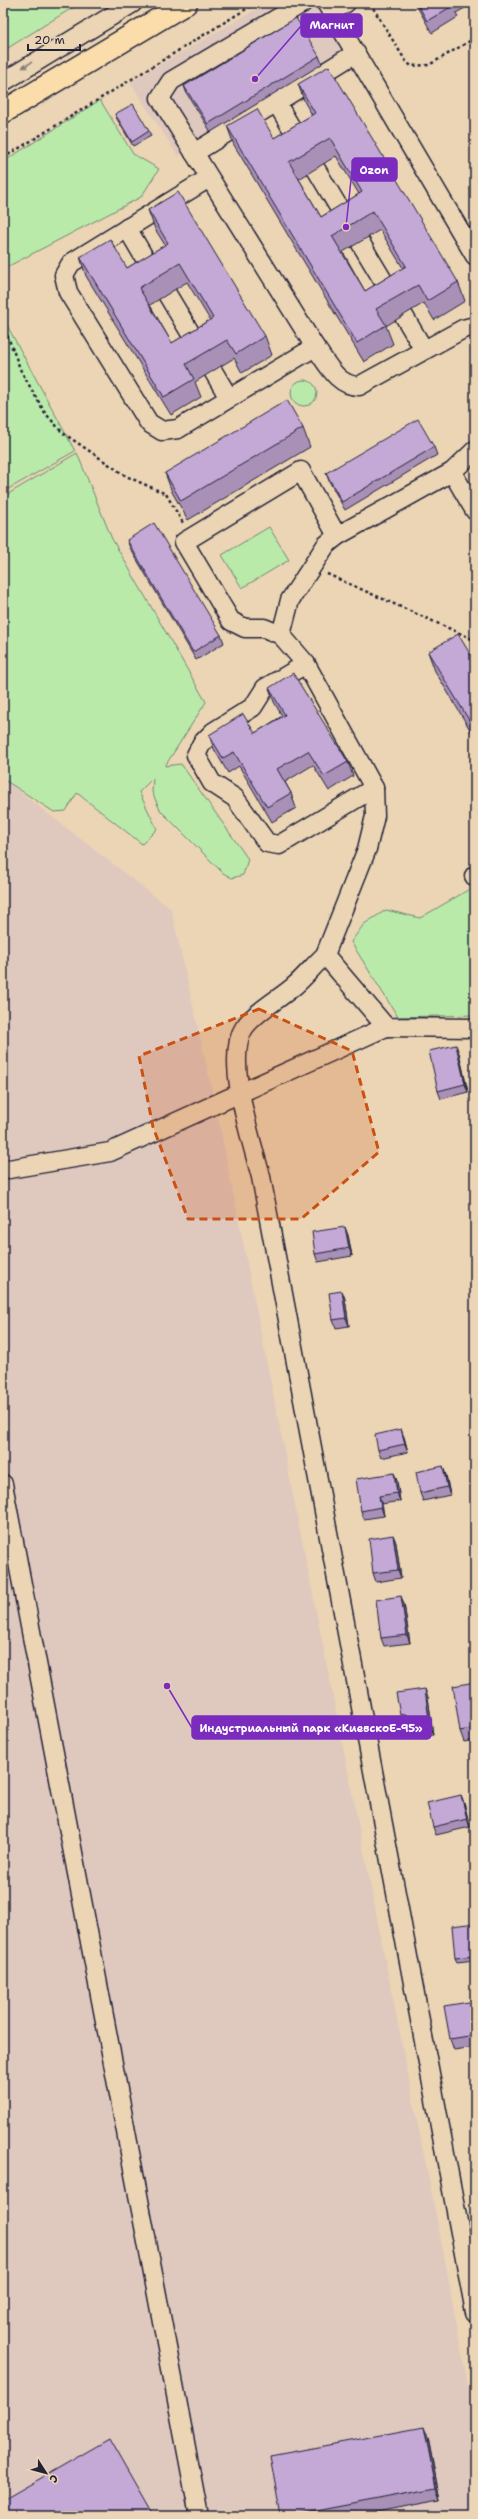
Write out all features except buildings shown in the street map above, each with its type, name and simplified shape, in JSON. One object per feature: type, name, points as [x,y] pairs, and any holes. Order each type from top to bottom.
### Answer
[{"type":"main road","points":[[3,112],[186,3]]},
{"type":"street","points":[[3,82],[133,3]]},
{"type":"street","points":[[303,3],[171,81],[160,98],[315,347],[340,382],[348,386],[359,386],[463,329],[475,326]]},
{"type":"street","points":[[335,6],[356,52],[475,256]]},
{"type":"street","points":[[194,153],[356,52]]},
{"type":"street","points":[[276,102],[301,144]]},
{"type":"street","points":[[316,169],[348,223]]},
{"type":"street","points":[[209,178],[71,263],[64,275],[68,292],[149,423],[162,431],[178,429],[315,347]]},
{"type":"street","points":[[127,228],[154,274]]},
{"type":"street","points":[[360,242],[393,297]]},
{"type":"street","points":[[167,294],[200,349]]},
{"type":"street","points":[[404,316],[424,350]]},
{"type":"street","points":[[213,371],[229,398]]},
{"type":"street","points":[[281,635],[290,600],[310,566],[326,545],[337,536],[452,472],[475,450]]},
{"type":"street","points":[[337,536],[301,471],[184,542],[231,621],[245,628],[264,628],[281,635],[306,664],[374,788],[375,816],[367,850],[325,955],[294,986],[244,1028],[239,1043],[236,1064],[240,1092],[262,1185],[471,2261],[475,2312]]},
{"type":"street","points":[[452,472],[475,511]]},
{"type":"street","points":[[306,664],[265,688],[253,707],[213,732],[202,743],[196,755],[212,783],[235,798],[267,843],[279,845],[374,788]]},
{"type":"street","points":[[325,955],[386,1027]]},
{"type":"street","points":[[3,1170],[110,1152],[386,1027],[475,1028]]},
{"type":"street","points":[[3,1484],[199,2516]]},
{"type":"path","points":[[3,158],[256,3]]},
{"type":"path","points":[[370,3],[405,60],[411,66],[429,65],[475,38]]},
{"type":"path","points":[[3,324],[20,371],[45,413],[63,433],[126,476],[166,494],[192,538]]},
{"type":"path","points":[[310,566],[475,640]]},
{"type":"highlighted area","points":[[259,1009],[352,1051],[379,1152],[301,1219],[188,1219],[153,1127],[139,1056]]},
{"type":"shaded area","points":[[267,3],[319,3],[347,51],[178,156],[130,82]]},
{"type":"shaded area","points":[[3,779],[171,909],[217,1112],[445,2261],[475,2425],[475,2516],[3,2516]]},
{"type":"green space","points":[[3,3],[80,3],[3,51]]},
{"type":"green space","points":[[100,100],[133,154],[159,169],[141,197],[3,269],[3,162]]},
{"type":"green space","points":[[3,318],[75,451],[3,492]]},
{"type":"green space","points":[[304,380],[313,384],[317,393],[313,402],[304,406],[295,402],[291,393],[295,384]]},
{"type":"green space","points":[[77,453],[112,539],[206,702],[165,766],[181,764],[248,859],[243,875],[232,878],[223,873],[160,810],[152,792],[153,778],[139,792],[157,829],[142,844],[77,793],[66,811],[54,812],[3,779],[3,497]]},
{"type":"green space","points":[[269,527],[289,560],[242,588],[222,555]]},
{"type":"green space","points":[[475,886],[475,1015],[398,1017],[351,942],[364,924],[386,910],[420,918]]},
{"type":"place","name":"Магнит","points":[[255,79]]},
{"type":"place","name":"Ozon","points":[[346,227]]},
{"type":"place","name":"Индустриальный парк «КиевскоЕ-95»","points":[[167,1686]]}]
